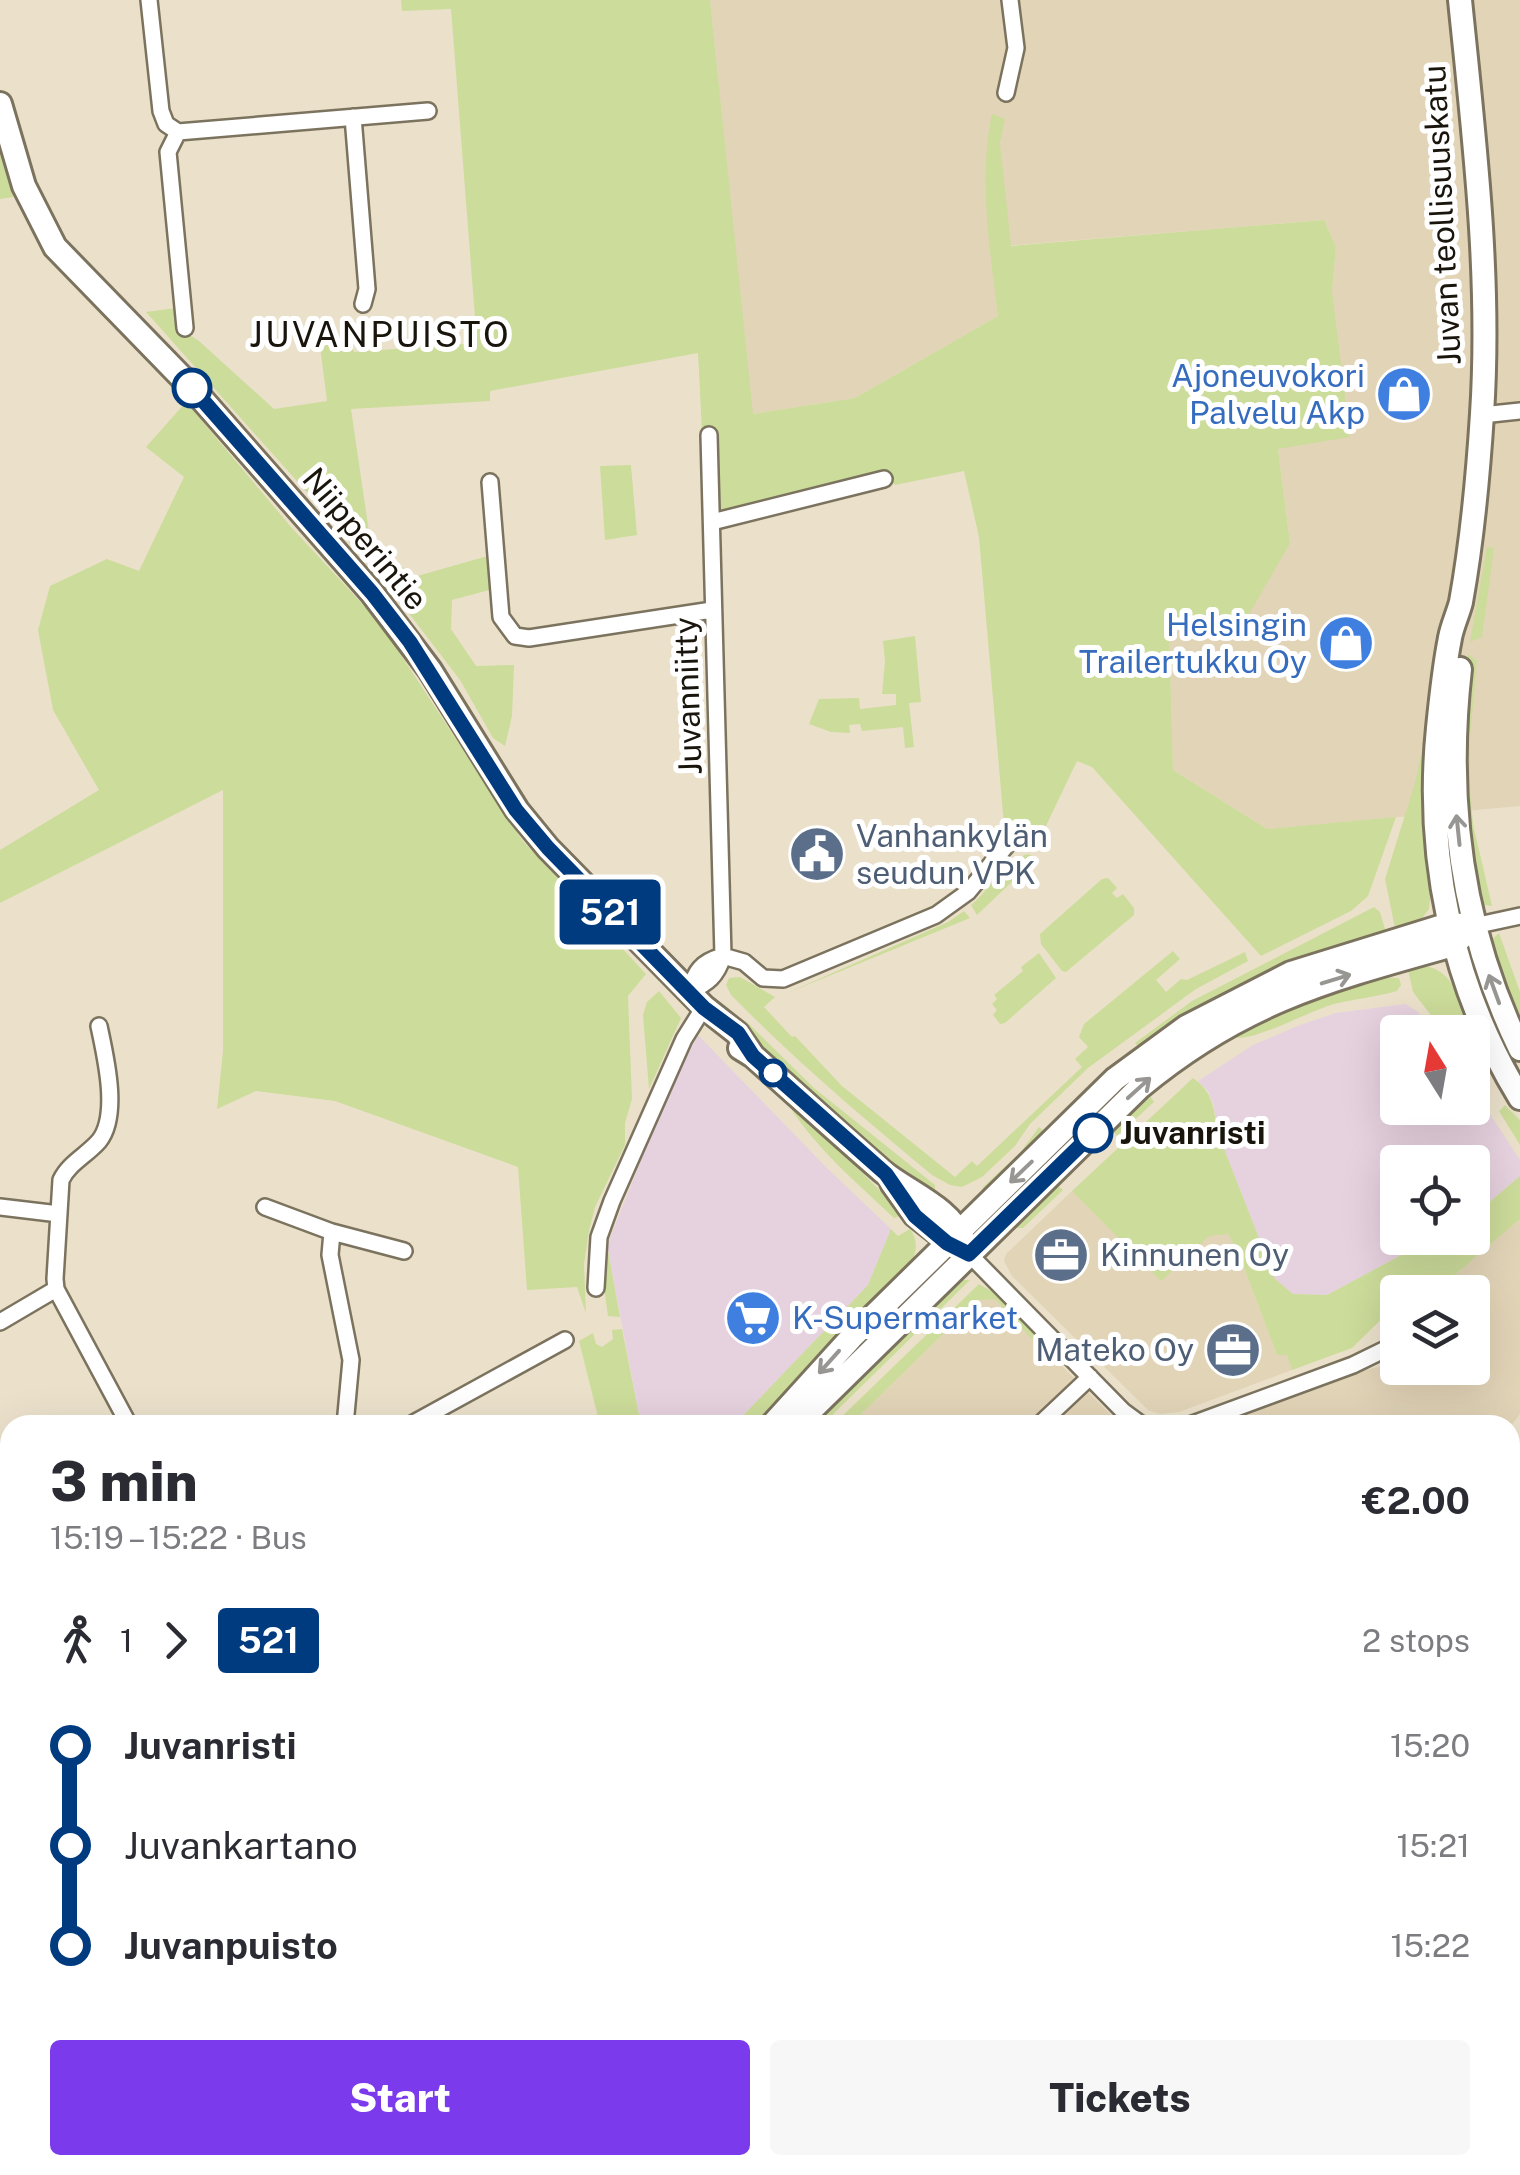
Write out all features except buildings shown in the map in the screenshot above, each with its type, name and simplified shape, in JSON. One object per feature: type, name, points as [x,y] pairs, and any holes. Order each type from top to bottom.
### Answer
[{"type":"main road","name":"Juvan teollisuuskatu","points":[[1460,0],[1484,260],[1482,415],[1460,606],[1450,636],[1434,780],[1436,834],[1451,935],[1492,1046],[1520,1098]]},
{"type":"main road","name":"Niipperintie","points":[[0,104],[24,186],[55,247],[192,388],[372,593],[430,670],[516,810],[548,848],[696,1000],[716,1030],[753,1056],[886,1174],[928,1202],[969,1254]]},
{"type":"main road","name":"Juvan teollisuuskatu","points":[[1460,606],[1464,638],[1454,778],[1462,861],[1474,926],[1500,1006],[1520,1049]]},
{"type":"main road","points":[[806,1415],[1140,1087],[1197,1042],[1291,993],[1474,926]]},
{"type":"main road","points":[[781,1415],[851,1338],[1115,1079],[1186,1027],[1291,973],[1451,935]]},
{"type":"street","points":[[149,0],[161,111],[166,124],[178,132],[428,111]]},
{"type":"street","points":[[1006,94],[1016,48],[1010,0]]},
{"type":"street","points":[[353,117],[367,289],[363,304]]},
{"type":"street","points":[[178,132],[168,152],[185,328]]},
{"type":"street","points":[[1482,415],[1520,411]]},
{"type":"street","name":"Juvanniitty","points":[[708,435],[723,956]]},
{"type":"street","points":[[712,522],[884,479]]},
{"type":"street","points":[[490,482],[501,617],[515,636],[529,638],[712,610]]},
{"type":"street","points":[[596,1288],[599,1236],[612,1201],[684,1039],[696,1000],[718,972],[723,956],[744,962],[762,978],[783,980],[936,915],[968,892],[1011,840]]},
{"type":"street","points":[[1474,926],[1520,916]]},
{"type":"street","points":[[99,1026],[108,1073],[105,1130],[61,1180],[56,1290],[124,1415]]},
{"type":"street","points":[[0,1207],[59,1214]]},
{"type":"street","points":[[265,1207],[332,1232],[404,1252]]},
{"type":"street","points":[[332,1232],[330,1254],[351,1360],[346,1415]]},
{"type":"street","points":[[969,1254],[1128,1415]]},
{"type":"street","points":[[0,1322],[56,1290]]},
{"type":"street","points":[[428,1415],[565,1340]]},
{"type":"street","points":[[1217,1415],[1380,1352]]},
{"type":"street","points":[[1050,1415],[1090,1377]]},
{"type":"shaded area","points":[[710,0],[1520,0],[1520,806],[1267,829],[1173,770],[1169,623],[1290,543],[1278,449],[1332,291],[1336,247],[1324,220],[990,247],[998,316],[855,398],[752,414]]},
{"type":"shaded area","points":[[1405,1004],[1417,1011],[1420,1015],[1380,1015],[1380,1125],[1490,1125],[1490,1114],[1520,1160],[1520,1176],[1490,1202],[1490,1145],[1380,1145],[1380,1255],[1401,1255],[1327,1295],[1293,1294],[1275,1279],[1217,1131],[1214,1106],[1208,1091],[1198,1081],[1253,1045],[1336,1013]]},
{"type":"shaded area","points":[[698,1035],[891,1229],[868,1285],[744,1415],[639,1415],[607,1245],[668,1093]]},
{"type":"shaded area","points":[[1072,1191],[1079,1198],[1228,1233],[1277,1355],[1287,1354],[1292,1370],[1179,1412],[1160,1414],[1148,1410],[1012,1276],[1004,1261],[1006,1254]]},
{"type":"shaded area","points":[[1520,1219],[1519,1415],[1239,1415],[1380,1367],[1380,1385],[1490,1385],[1490,1275],[1455,1275],[1478,1255],[1490,1255],[1490,1245]]},
{"type":"shaded area","points":[[994,1298],[1111,1415],[860,1415],[978,1300]]},
{"type":"green space","name":"JUVANPUISTO","points":[[401,0],[710,0],[753,414],[855,398],[998,316],[986,189],[992,114],[1005,119],[1000,143],[1011,246],[1324,220],[1336,247],[1332,291],[1350,437],[1278,449],[1290,543],[1249,614],[1169,623],[1173,770],[1267,829],[1396,817],[1368,896],[1351,911],[1261,956],[1092,767],[1077,761],[1043,832],[1029,832],[1017,824],[1004,825],[979,537],[964,471],[895,485],[884,472],[720,514],[716,431],[702,431],[698,353],[490,391],[490,401],[351,409],[370,539],[414,577],[491,555],[493,589],[452,600],[451,629],[476,666],[514,665],[512,716],[505,746],[493,738],[460,680],[372,565],[146,312],[176,308],[179,328],[199,341],[274,409],[327,401],[320,346],[351,342],[354,352],[477,343],[451,9],[402,11]]},
{"type":"green space","points":[[0,146],[13,197],[0,199]]},
{"type":"green space","points":[[186,402],[291,527],[380,623],[522,840],[646,974],[628,996],[632,1099],[625,1123],[625,1145],[595,1207],[589,1231],[584,1264],[586,1313],[577,1287],[527,1290],[518,1167],[335,1101],[256,1091],[217,1109],[223,1051],[223,790],[0,903],[0,850],[99,790],[53,710],[38,630],[50,586],[107,559],[139,571],[184,477],[146,447]]},
{"type":"green space","points":[[631,465],[637,535],[605,540],[600,466]]},
{"type":"green space","points":[[1487,547],[1494,548],[1482,637],[1470,642]]},
{"type":"green space","points":[[915,636],[921,702],[909,703],[914,747],[905,748],[903,727],[862,731],[860,724],[849,725],[850,733],[831,732],[809,724],[819,699],[859,698],[860,709],[896,705],[896,694],[882,694],[883,641]]},
{"type":"green space","points":[[1468,654],[1477,661],[1470,738],[1473,824],[1492,906],[1484,905],[1478,898],[1471,874],[1462,719]]},
{"type":"green space","points":[[1432,704],[1424,838],[1431,890],[1429,909],[1420,921],[1396,933],[1385,879],[1415,783]]},
{"type":"green space","points":[[1028,854],[1037,858],[977,915],[971,905],[1004,869]]},
{"type":"green space","points":[[1108,878],[1117,888],[1112,893],[1117,898],[1123,894],[1134,908],[1134,915],[1066,972],[1062,971],[1041,944],[1040,934],[1102,879]]},
{"type":"green space","points":[[1374,907],[1380,912],[1387,936],[1259,974],[1197,1008],[1141,1049],[1135,1043],[1192,1001]]},
{"type":"green space","points":[[964,911],[970,918],[785,994],[948,922]]},
{"type":"green space","points":[[1499,933],[1520,992],[1520,1037],[1487,944]]},
{"type":"green space","points":[[1173,951],[1180,959],[1156,980],[1166,992],[1181,979],[1187,980],[1245,952],[1248,961],[1196,989],[1088,1068],[1030,1124],[1015,1146],[982,1177],[962,1187],[932,1175],[855,1110],[755,1019],[726,985],[729,978],[740,977],[775,997],[764,1007],[792,1037],[842,1086],[955,1177],[972,1161],[977,1166],[1082,1067],[1075,1059],[1088,1047],[1079,1037],[1084,1024]]},
{"type":"green space","points":[[1039,953],[1056,978],[1000,1024],[993,1015],[997,1010],[992,1004],[997,999],[994,995]]},
{"type":"green space","points":[[1422,966],[1442,973],[1456,990],[1465,1015],[1431,1015],[1413,992],[1408,970]]},
{"type":"green space","points":[[1379,977],[1399,978],[1401,985],[1397,991],[1334,1004],[1258,1034],[1237,1038],[1248,1026],[1282,1008]]},
{"type":"green space","points":[[659,991],[681,1018],[649,1089],[643,1015],[647,1002]]},
{"type":"green space","points":[[747,1022],[814,1088],[935,1185],[935,1190],[929,1195],[809,1094],[739,1026]]},
{"type":"green space","points":[[1193,1078],[1211,1101],[1217,1131],[1275,1279],[1293,1294],[1327,1295],[1401,1255],[1478,1255],[1455,1275],[1380,1275],[1380,1321],[1352,1348],[1292,1370],[1287,1355],[1277,1355],[1228,1234],[1209,1236],[1161,1281],[1072,1191]]},
{"type":"green space","points":[[1146,1090],[1154,1102],[1117,1136],[1112,1130]]},
{"type":"green space","points":[[1505,1105],[1520,1120],[1520,1145],[1499,1111]]},
{"type":"green space","points":[[791,1109],[822,1132],[904,1215],[894,1218],[866,1192],[826,1153]]},
{"type":"green space","points":[[1039,1127],[1044,1131],[1026,1159],[982,1197],[983,1187],[1020,1153]]},
{"type":"green space","points":[[1520,1176],[1520,1219],[1490,1245],[1490,1202]]},
{"type":"green space","points":[[1057,1185],[1063,1190],[1023,1228],[1009,1223],[1030,1202]]},
{"type":"green space","points":[[891,1229],[898,1236],[910,1229],[916,1247],[911,1265],[771,1415],[744,1415],[868,1285]]},
{"type":"green space","points":[[607,1245],[620,1317],[608,1316],[604,1287]]},
{"type":"green space","points":[[957,1280],[970,1280],[832,1415],[814,1415]]},
{"type":"green space","points":[[979,1284],[998,1295],[1034,1330],[1033,1340],[995,1299],[978,1300],[860,1415],[843,1415]]},
{"type":"green space","points":[[622,1329],[639,1415],[598,1415],[579,1341],[593,1333],[596,1344],[602,1347],[613,1339],[612,1330]]},
{"type":"bus line","name":"521","points":[[192,388],[372,593],[410,642],[516,810],[548,848],[704,1008],[738,1033],[753,1056],[886,1174],[915,1216],[947,1243],[969,1254],[1093,1133]]},
{"type":"place","name":"Ajoneuvokori Palvelu Akp","points":[[1404,394]]},
{"type":"place","name":"Helsingin Trailertukku Oy","points":[[1346,643]]},
{"type":"place","name":"Vanhankylän seudun VPK","points":[[817,854]]},
{"type":"place","name":"Juvanristi","points":[[1093,1133]]},
{"type":"place","name":"Kinnunen Oy","points":[[1061,1255]]},
{"type":"place","name":"K-Supermarket","points":[[753,1318]]},
{"type":"place","name":"Mateko Oy","points":[[1233,1350]]},
{"type":"district","name":"JUVANPUISTO","points":[[380,335]]}]
